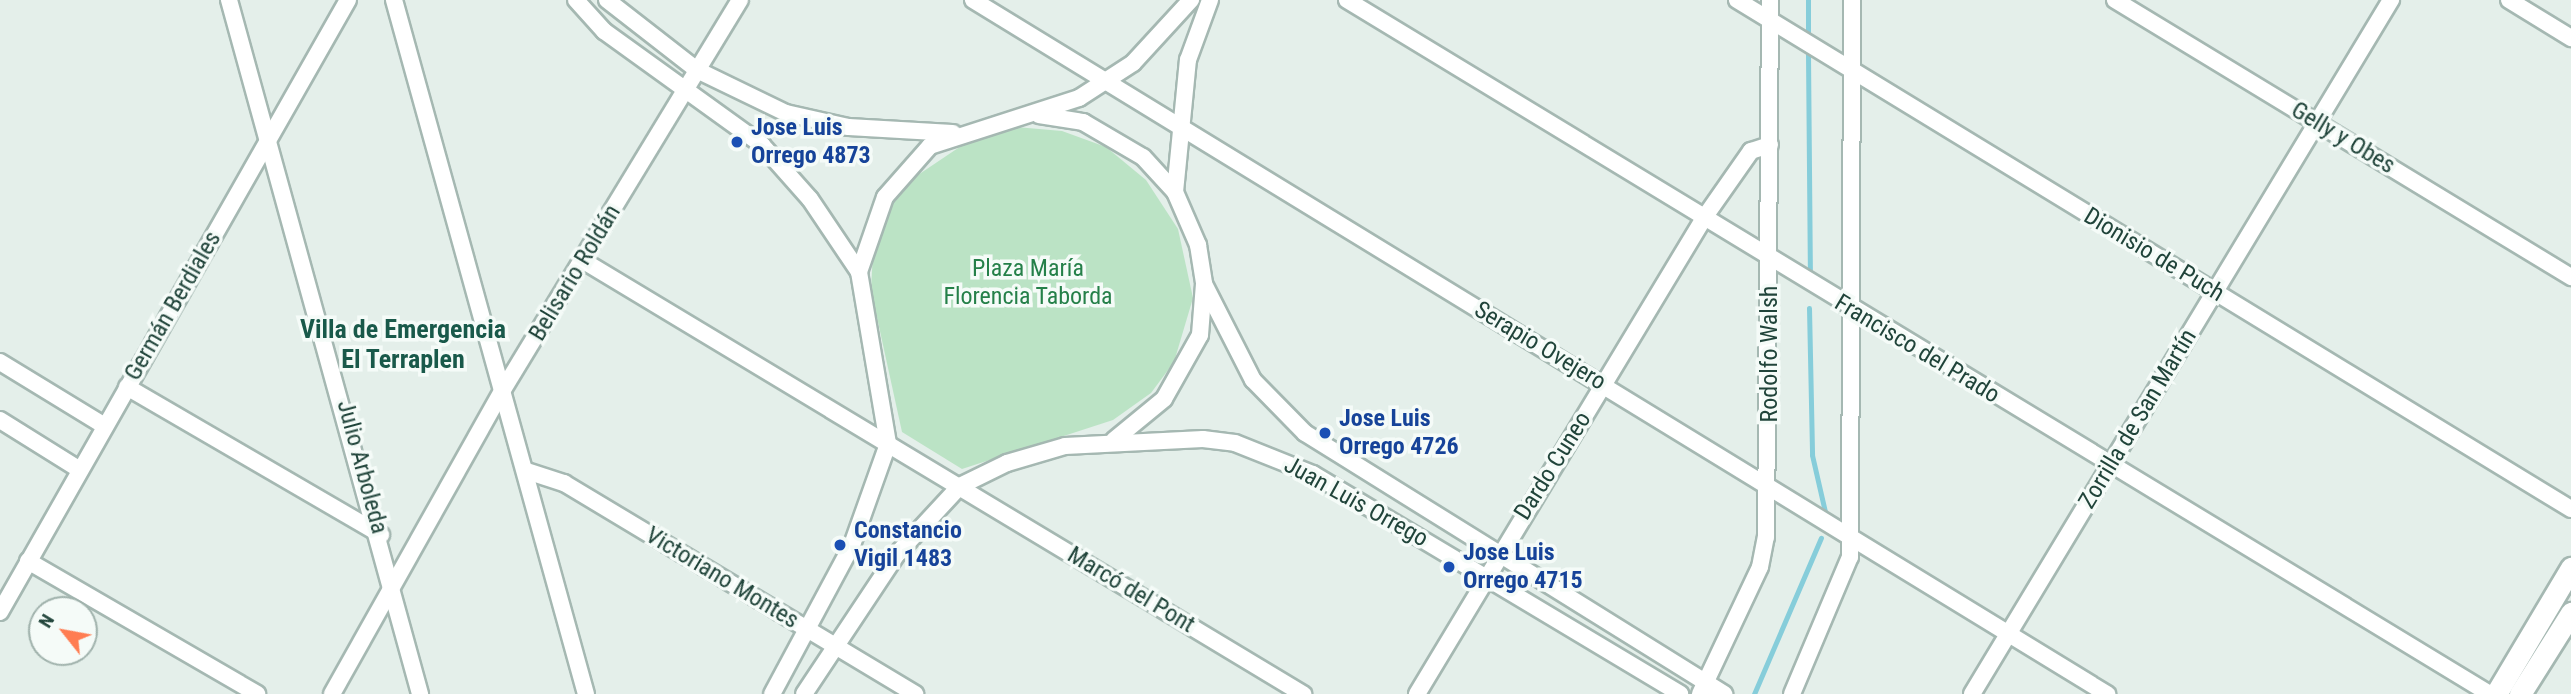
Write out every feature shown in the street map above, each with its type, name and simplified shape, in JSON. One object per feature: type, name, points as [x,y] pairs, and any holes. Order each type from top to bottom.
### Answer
[{"type":"street","name":"Julio Arboleda","points":[[229,0],[266,143],[281,171],[381,536],[420,694]]},
{"type":"street","name":"Germán Berdiales","points":[[0,612],[348,0]]},
{"type":"street","points":[[394,0],[527,471],[586,694]]},
{"type":"street","points":[[576,0],[604,31],[686,89],[792,176],[859,272],[888,444],[873,494],[810,631],[772,694]]},
{"type":"street","points":[[607,0],[697,70],[816,122],[953,133],[1037,114],[1108,81],[1191,0]]},
{"type":"street","name":"Belisario Roldán","points":[[332,694],[504,388],[740,0]]},
{"type":"street","name":"Serapio Ovejero","points":[[973,0],[2107,694]]},
{"type":"street","points":[[1175,192],[1188,60],[1210,0]]},
{"type":"street","name":"Francisco del Prado","points":[[1347,0],[2110,467],[2490,694]]},
{"type":"street","name":"Dionisio de Puch","points":[[1737,0],[2571,509]]},
{"type":"street","name":"Rodolfo Walsh","points":[[1703,688],[1760,567],[1770,486],[1770,0]]},
{"type":"street","points":[[1792,694],[1845,574],[1851,538],[1852,0]]},
{"type":"street","name":"Gelly y Obes","points":[[2115,0],[2571,277]]},
{"type":"street","name":"Zorrilla de San Martín","points":[[1972,694],[2391,0]]},
{"type":"street","points":[[2509,0],[2571,38]]},
{"type":"street","points":[[1037,114],[1115,136],[1175,192],[1198,245],[1204,284],[1200,335],[1184,368],[1157,407],[1114,440]]},
{"type":"street","points":[[859,272],[885,197],[915,159],[953,133]]},
{"type":"street","name":"Dardo Cuneo","points":[[1417,694],[1704,218],[1751,151],[1770,145]]},
{"type":"street","points":[[582,260],[888,444]]},
{"type":"street","name":"Juan Luis Orrego","points":[[1204,284],[1253,380],[1280,412],[1327,449],[1499,554],[1703,688],[1725,694]]},
{"type":"street","points":[[0,362],[105,426]]},
{"type":"street","points":[[127,387],[381,536]]},
{"type":"street","points":[[0,420],[80,470]]},
{"type":"street","name":"Juan Luis Orrego","points":[[960,485],[1031,455],[1114,440],[1203,439],[1276,457],[1680,694]]},
{"type":"street","name":"Marcó del Pont","points":[[888,444],[1303,694]]},
{"type":"street","name":"Victoriano Montes","points":[[527,471],[564,483],[915,694]]},
{"type":"street","points":[[804,694],[832,646],[897,554],[960,485]]},
{"type":"street","points":[[28,561],[257,694]]},
{"type":"street","points":[[2496,694],[2571,568]]},
{"type":"street","points":[[2520,694],[2571,613]]},
{"type":"green space","name":"Plaza María Florencia Taborda","points":[[1016,127],[1062,131],[1106,147],[1146,180],[1178,229],[1193,298],[1174,362],[1151,393],[1113,420],[962,469],[902,432],[871,290],[873,252],[885,215],[909,181],[973,138]]},
{"type":"waterway","points":[[1808,0],[1808,34]]},
{"type":"waterway","points":[[1808,54],[1810,277]]},
{"type":"waterway","points":[[1809,308],[1812,455],[1826,516]]},
{"type":"waterway","points":[[1754,694],[1821,538]]},
{"type":"place","name":"Jose Luis Orrego 4873","points":[[737,142]]},
{"type":"place","name":"Jose Luis Orrego 4726","points":[[1325,433]]},
{"type":"place","name":"Constancio Vigil 1483","points":[[840,545]]},
{"type":"place","name":"Jose Luis Orrego 4715","points":[[1449,567]]},
{"type":"district","name":"Villa de Emergencia El Terraplen","points":[[403,345]]}]
